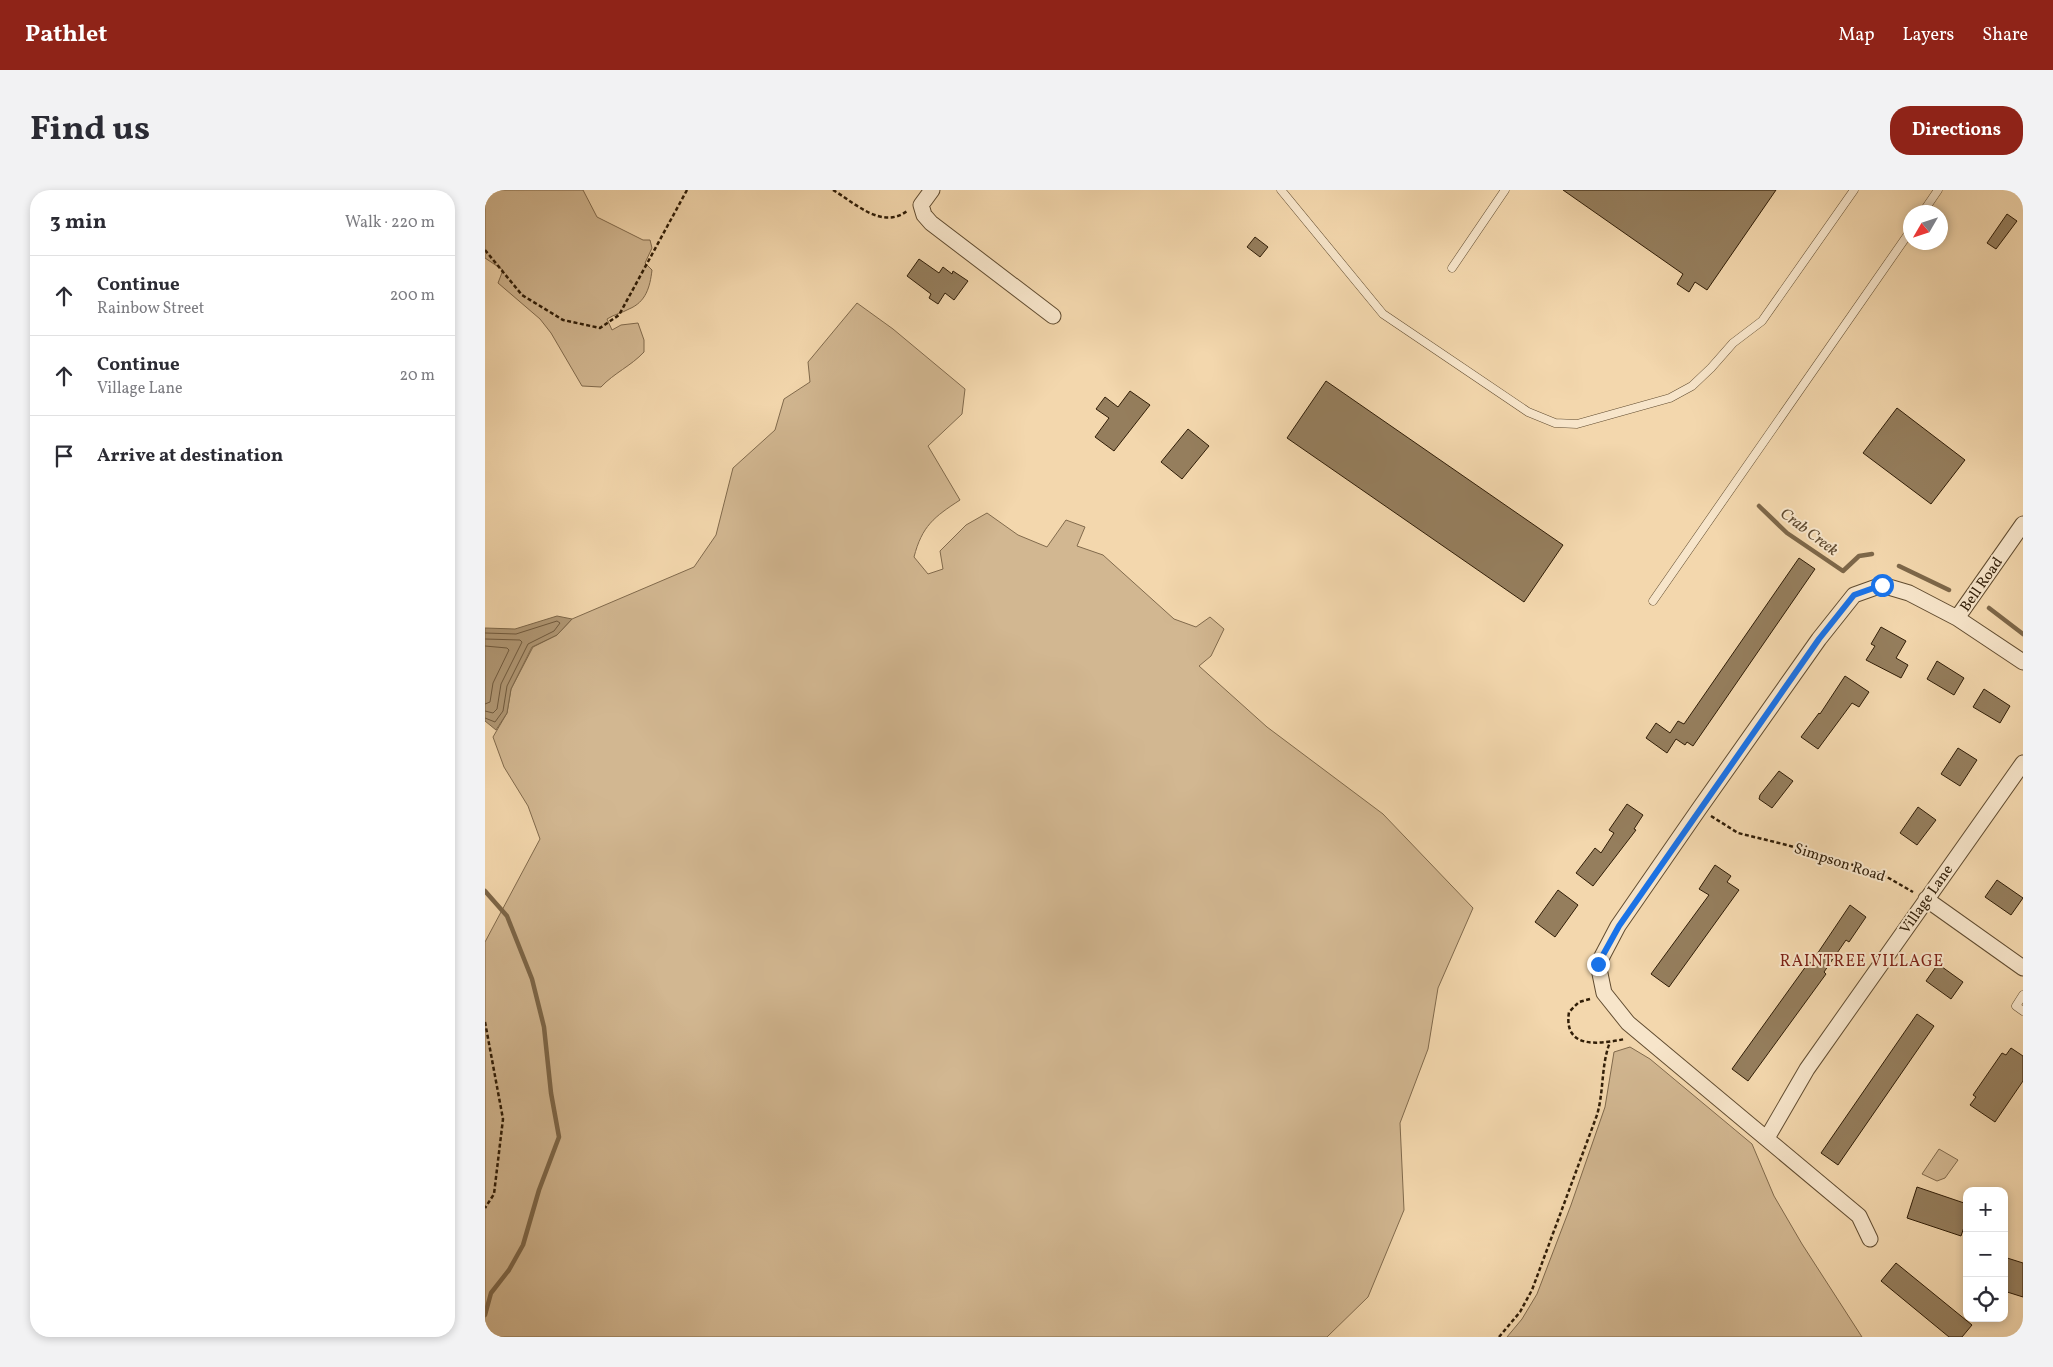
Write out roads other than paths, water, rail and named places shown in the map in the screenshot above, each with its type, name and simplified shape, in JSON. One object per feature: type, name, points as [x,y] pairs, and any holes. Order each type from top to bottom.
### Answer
[{"type":"street","points":[[932,190],[916,206],[931,223],[1053,316]]},
{"type":"street","name":"Bell Road","points":[[1957,618],[2023,524]]},
{"type":"street","points":[[1870,1239],[1859,1216],[1628,1023],[1603,993],[1598,964],[1619,926],[1699,809],[1819,639],[1854,595],[1882,585],[1909,593],[1957,618],[2023,662]]},
{"type":"street","name":"Village Lane","points":[[1767,1138],[1807,1069],[2023,763]]},
{"type":"street","points":[[1926,899],[2023,968]]},
{"type":"lane","points":[[1281,190],[1383,314],[1527,412],[1555,423],[1577,424],[1670,398],[1691,386],[1711,368],[1733,343],[1762,321],[1854,190]]},
{"type":"lane","points":[[1452,268],[1505,190]]},
{"type":"lane","points":[[1928,205],[1938,190]]},
{"type":"lane","points":[[1653,601],[1903,242]]},
{"type":"lane","points":[[2023,995],[2016,1006],[2023,1011]]},
{"type":"water","points":[[557,616],[572,619],[557,635],[532,647],[511,689],[507,713],[496,730],[485,721],[485,628],[515,629]]},
{"type":"waterway","name":"Crab Creek","points":[[1759,506],[1787,533],[1843,571],[1859,556],[1872,554]]},
{"type":"waterway","name":"Crab Creek","points":[[1899,566],[1949,590]]},
{"type":"waterway","name":"Crab Creek","points":[[1989,608],[2023,634]]},
{"type":"waterway","points":[[485,891],[507,916],[532,979],[544,1027],[551,1093],[559,1137],[539,1190],[523,1245],[509,1270],[491,1293],[485,1315]]},
{"type":"district","name":"RAINTREE VILLAGE","points":[[1862,960]]}]
